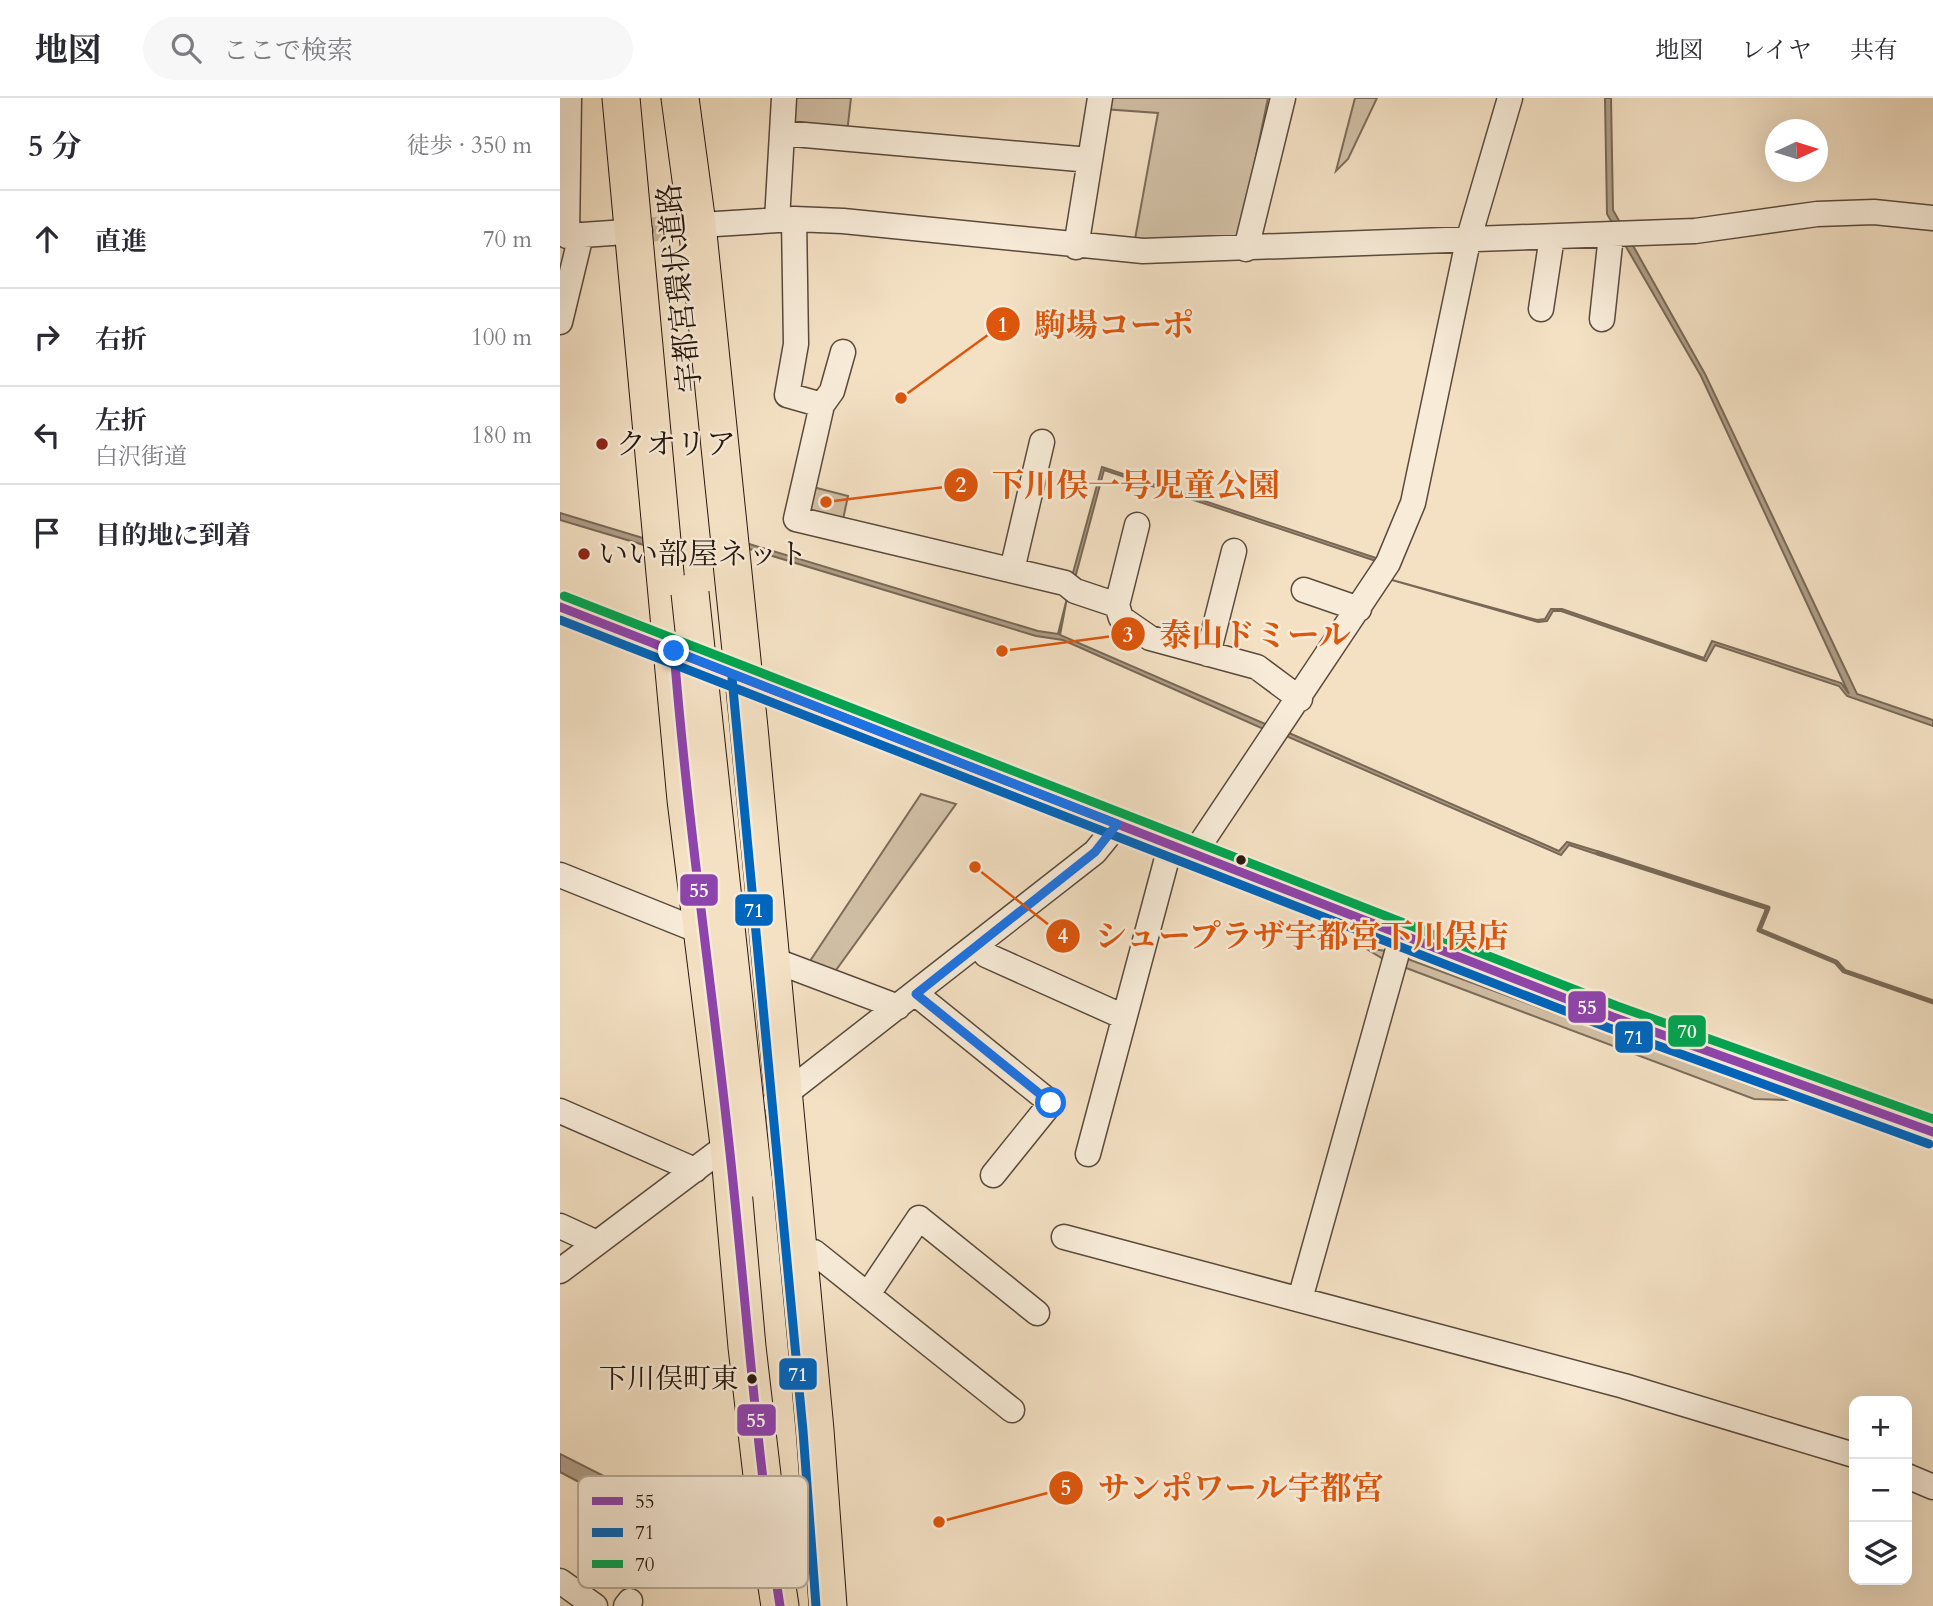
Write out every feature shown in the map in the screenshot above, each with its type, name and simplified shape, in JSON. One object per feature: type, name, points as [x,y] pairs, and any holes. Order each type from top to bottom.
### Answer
[{"type":"highway","points":[[621,98],[636,231],[686,800],[729,1145],[747,1347],[763,1476]]},
{"type":"highway","name":"宇都宮環状道路","points":[[639,98],[701,593],[762,1177],[800,1476]]},
{"type":"highway","name":"宇都宮環状道路","points":[[660,98],[701,593]]},
{"type":"highway","points":[[680,98],[690,225],[744,677],[769,966],[799,1254],[828,1606]]},
{"type":"highway","name":"宇都宮環状道路","points":[[762,1177],[784,1476]]},
{"type":"highway","name":"宇都宮環状道路","points":[[808,1536],[817,1606]]},
{"type":"highway","points":[[778,1588],[780,1606]]},
{"type":"highway","name":"宇都宮環状道路","points":[[793,1588],[794,1606]]},
{"type":"main road","points":[[560,607],[1182,851],[1757,1071],[1933,1132]]},
{"type":"street","points":[[560,322],[569,236],[569,98]]},
{"type":"street","points":[[784,98],[782,132],[785,220],[796,344],[787,396],[822,405]]},
{"type":"street","points":[[1076,247],[1100,98]]},
{"type":"street","points":[[1246,248],[1283,98]]},
{"type":"street","points":[[1088,1154],[1124,1017],[1182,851],[1300,699],[1388,564],[1413,503],[1468,241],[1510,98]]},
{"type":"street","points":[[782,132],[1090,160]]},
{"type":"street","points":[[690,225],[785,220],[843,221],[1076,247],[1143,251],[1695,232],[1817,214],[1874,212],[1933,218]]},
{"type":"street","points":[[569,236],[636,231]]},
{"type":"street","points":[[1602,319],[1611,235]]},
{"type":"street","points":[[1541,309],[1552,237]]},
{"type":"street","points":[[843,352],[832,391],[822,405],[796,519],[1065,583],[1075,591],[1117,606]]},
{"type":"street","points":[[1012,570],[1042,442]]},
{"type":"street","points":[[1137,525],[1117,606],[1121,618],[1150,638],[1256,667],[1300,699]]},
{"type":"street","points":[[1208,654],[1234,551]]},
{"type":"street","points":[[1304,590],[1359,609]]},
{"type":"street","points":[[560,1271],[729,1145],[784,1094],[907,1001],[1095,852],[1117,824]]},
{"type":"street","points":[[560,875],[702,932]]},
{"type":"street","points":[[1300,1299],[1402,935]]},
{"type":"street","points":[[979,944],[986,955],[1124,1017]]},
{"type":"street","points":[[769,966],[784,964],[907,1001],[1051,1103],[993,1175]]},
{"type":"street","points":[[560,1111],[695,1170]]},
{"type":"street","points":[[868,1294],[919,1219],[1037,1313]]},
{"type":"street","points":[[560,1226],[597,1243]]},
{"type":"street","points":[[1064,1237],[1624,1386],[1849,1454]]},
{"type":"street","points":[[799,1254],[814,1252],[1012,1410]]},
{"type":"street","points":[[1912,1478],[1933,1487]]},
{"type":"street","points":[[560,1581],[594,1606]]},
{"type":"shaded area","points":[[790,98],[851,98],[847,133],[797,128],[789,118]]},
{"type":"shaded area","points":[[1105,98],[1268,98],[1239,239],[1135,239],[1158,113],[1103,109]]},
{"type":"shaded area","points":[[1355,98],[1377,98],[1348,159],[1336,171]]},
{"type":"shaded area","points":[[809,486],[848,496],[842,524],[809,515]]},
{"type":"shaded area","points":[[921,794],[956,804],[831,977],[806,967]]},
{"type":"shaded area","points":[[1365,948],[1386,951],[1789,1100],[1754,1099],[1385,960]]},
{"type":"water","points":[[1605,98],[1611,98],[1613,210],[1705,374],[1857,694],[1933,720],[1933,726],[1847,696],[1839,686],[1715,645],[1706,661],[1561,611],[1553,611],[1547,621],[1538,622],[1392,580],[1537,620],[1545,619],[1551,609],[1562,609],[1704,658],[1712,641],[1841,683],[1849,694],[1701,376],[1607,214]]},
{"type":"water","points":[[1102,467],[1379,559],[1379,562],[1104,470],[1074,582],[1071,580]]},
{"type":"water","points":[[560,513],[643,538],[644,545],[560,520]]},
{"type":"water","points":[[746,543],[1038,631],[1058,634],[1067,598],[1060,635],[1270,726],[1268,731],[1063,640],[1036,636],[746,548]]},
{"type":"water","points":[[1289,733],[1559,851],[1567,842],[1603,853],[1602,856],[1569,845],[1561,855],[1286,736]]},
{"type":"water","points":[[560,1454],[604,1476],[578,1476],[578,1481],[560,1472]]},
{"type":"waterway","points":[[1598,853],[1768,908],[1759,930],[1836,962],[1844,971],[1933,1002]]},
{"type":"tunnel","points":[[640,231],[683,226]]},
{"type":"transit line","name":"70","points":[[564,596],[1617,1006],[1933,1119]]},
{"type":"transit line","name":"55","points":[[560,607],[1613,1017],[1933,1132]]},
{"type":"transit line","name":"71","points":[[560,620],[1609,1028],[1929,1144]]},
{"type":"transit line","name":"55","points":[[674,651],[763,1476]]},
{"type":"transit line","name":"71","points":[[732,678],[806,1476]]},
{"type":"transit line","name":"71","points":[[808,1498],[816,1606]]},
{"type":"transit line","name":"55","points":[[777,1588],[780,1606]]},
{"type":"place","name":"駒場コーポ","points":[[901,398]]},
{"type":"place","name":"クオリア","points":[[602,444]]},
{"type":"place","name":"下川俣一号児童公園","points":[[826,502]]},
{"type":"place","name":"いい部屋ネット","points":[[584,554]]},
{"type":"place","name":"泰山ドミール","points":[[1002,651]]},
{"type":"place","name":"シュープラザ宇都宮下川俣店","points":[[975,867]]},
{"type":"place","name":"下川俣町東","points":[[752,1379]]},
{"type":"place","name":"サンポワール宇都宮","points":[[939,1522]]},
{"type":"route","points":[[674,651],[1117,824],[1095,852],[916,994],[1051,1103]]}]
